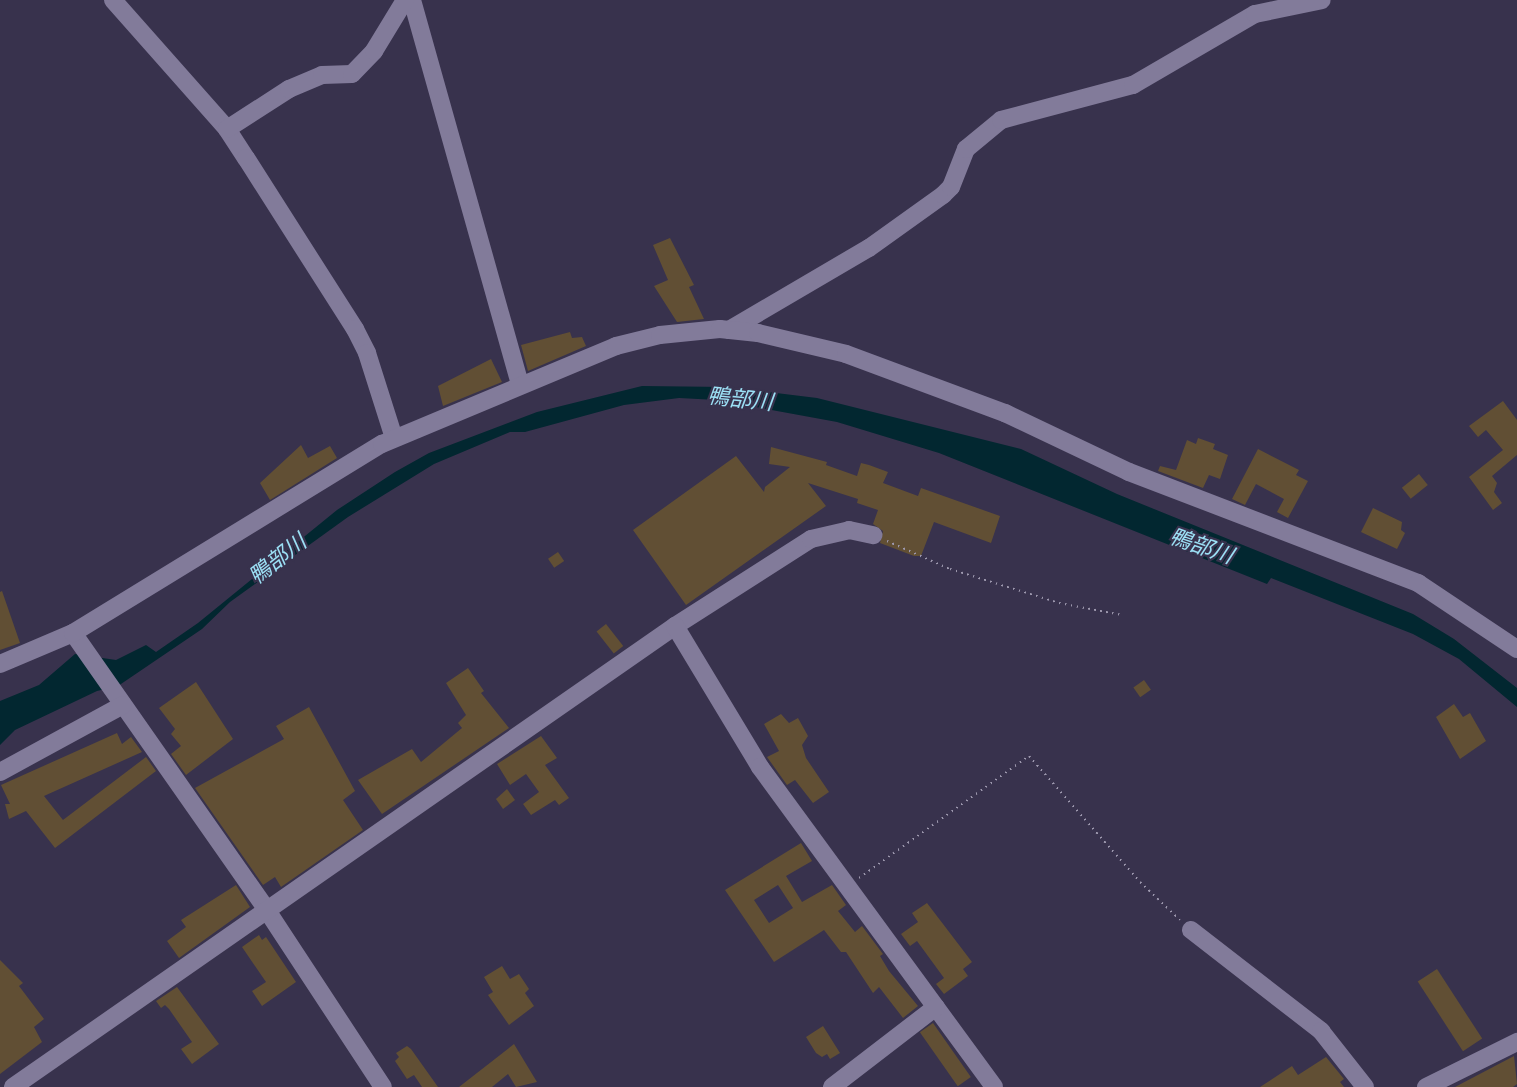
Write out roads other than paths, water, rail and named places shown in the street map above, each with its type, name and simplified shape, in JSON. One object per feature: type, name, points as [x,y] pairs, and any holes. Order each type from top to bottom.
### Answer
[{"type":"street","points":[[113,0],[227,129],[355,329],[367,353],[394,438]]},
{"type":"street","points":[[227,129],[289,89],[322,75],[352,74],[374,51],[405,0]]},
{"type":"street","points":[[412,0],[520,384]]},
{"type":"street","points":[[729,330],[869,248],[943,195],[951,187],[966,149],[1001,120],[1132,85],[1255,14],[1322,0]]},
{"type":"street","points":[[0,664],[76,638],[302,490],[394,438],[616,346],[660,335],[729,330],[846,354],[1005,413],[1129,472],[1418,583],[1517,649]]},
{"type":"street","points":[[13,1087],[268,912],[675,626],[811,539],[849,530],[873,535]]},
{"type":"street","points":[[675,626],[760,767],[994,1087]]},
{"type":"street","points":[[76,638],[268,912],[383,1087]]},
{"type":"street","points":[[0,772],[120,701]]},
{"type":"street","points":[[1191,930],[1321,1031],[1365,1087]]},
{"type":"street","points":[[832,1087],[936,1007]]},
{"type":"street","points":[[1426,1087],[1517,1042]]},
{"type":"water","name":"鴨部川","points":[[642,386],[726,387],[817,398],[1021,449],[1117,494],[1413,614],[1454,639],[1517,688],[1517,707],[1459,659],[1413,634],[1271,578],[1267,584],[939,453],[837,422],[717,400],[679,398],[624,405],[525,432],[510,432],[434,464],[348,517],[230,602],[202,629],[118,686],[97,691],[15,730],[0,745],[0,701],[39,685],[75,654],[116,660],[146,645],[156,652],[198,623],[337,510],[395,472],[429,453],[537,412]]}]
